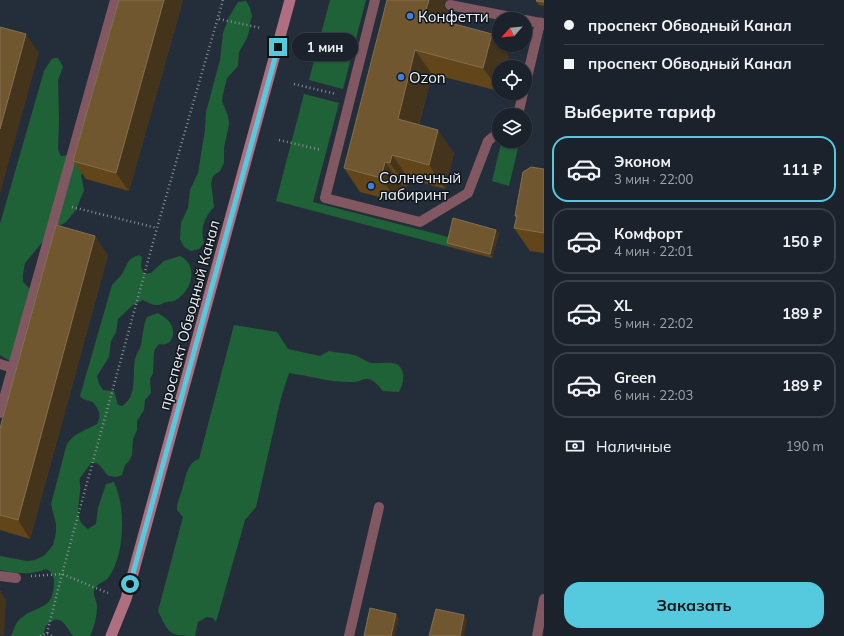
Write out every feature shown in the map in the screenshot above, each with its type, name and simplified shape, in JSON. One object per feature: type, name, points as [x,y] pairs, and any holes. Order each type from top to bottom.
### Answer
[{"type":"main road","name":"проспект Обводный Канал","points":[[111,636],[126,599],[290,0]]},
{"type":"lane","points":[[0,413],[115,0]]},
{"type":"lane","points":[[376,0],[325,198],[420,222],[468,193],[488,141],[492,138]]},
{"type":"lane","points":[[450,5],[492,13]]},
{"type":"lane","points":[[532,21],[542,23],[532,60]]},
{"type":"lane","points":[[0,364],[13,368]]},
{"type":"lane","points":[[349,636],[379,507]]},
{"type":"lane","points":[[0,576],[16,578]]},
{"type":"lane","points":[[537,636],[544,599]]},
{"type":"path","points":[[47,633],[157,228],[223,0]]},
{"type":"path","points":[[218,19],[261,28]]},
{"type":"path","points":[[294,84],[351,97]]},
{"type":"path","points":[[279,140],[336,153]]},
{"type":"path","points":[[58,204],[157,228]]},
{"type":"path","points":[[16,578],[62,574],[108,593]]},
{"type":"path","points":[[40,636],[47,633]]},
{"type":"path","points":[[47,633],[52,636]]},
{"type":"green space","points":[[330,0],[366,0],[343,89],[309,80]]},
{"type":"green space","points":[[246,1],[252,16],[249,31],[247,38],[239,52],[238,66],[227,78],[222,101],[228,116],[229,124],[224,148],[224,163],[220,171],[213,176],[211,183],[214,207],[205,219],[202,233],[204,243],[199,249],[191,251],[184,247],[180,239],[181,223],[188,208],[190,190],[198,173],[205,130],[206,112],[220,60],[223,33],[229,17],[238,2]]},
{"type":"green space","points":[[54,58],[58,58],[63,67],[58,80],[58,150],[61,156],[69,155],[82,172],[81,175],[84,190],[76,210],[65,223],[55,227],[25,263],[23,282],[33,292],[3,423],[10,361],[0,355],[0,224],[44,71]]},
{"type":"green space","points":[[304,94],[339,103],[313,202],[452,238],[450,247],[276,201]]},
{"type":"green space","points":[[500,148],[518,148],[509,186],[492,181]]},
{"type":"green space","points":[[139,255],[142,257],[141,267],[144,274],[151,273],[164,261],[180,256],[190,265],[191,278],[186,291],[176,300],[156,305],[143,300],[133,305],[118,319],[116,332],[111,341],[109,357],[97,376],[99,384],[103,390],[114,391],[118,405],[122,406],[127,402],[132,391],[135,359],[140,347],[147,317],[158,313],[169,322],[172,327],[173,335],[170,341],[159,344],[155,349],[153,373],[150,379],[151,393],[145,400],[144,410],[137,421],[137,430],[133,439],[132,455],[125,465],[122,475],[116,477],[109,476],[97,463],[91,463],[80,478],[78,512],[81,522],[88,529],[96,524],[98,508],[106,484],[114,482],[121,504],[122,517],[121,543],[118,556],[109,577],[95,589],[94,593],[97,604],[96,614],[94,626],[90,636],[73,636],[62,621],[55,620],[46,626],[44,636],[11,636],[20,619],[26,614],[48,603],[53,591],[54,579],[51,572],[46,569],[35,573],[18,573],[0,570],[0,556],[27,561],[35,560],[45,555],[53,545],[56,524],[51,504],[66,447],[75,436],[97,424],[100,415],[93,402],[83,399],[80,396],[112,285],[121,275],[130,259]]},
{"type":"green space","points":[[234,325],[277,332],[288,349],[320,356],[329,351],[354,355],[371,363],[395,364],[401,369],[403,381],[399,392],[383,391],[375,382],[369,379],[346,382],[289,373],[281,398],[256,507],[245,520],[216,622],[213,618],[207,617],[198,622],[195,636],[180,635],[171,632],[168,629],[158,611],[183,517],[177,510],[178,501],[190,466],[199,459]]},
{"type":"building","points":[[119,0],[164,0],[116,173],[73,161]]},
{"type":"building","points":[[387,0],[429,0],[424,16],[492,34],[483,68],[415,50],[398,119],[438,130],[429,165],[392,155],[390,163],[385,162],[381,178],[344,168]]},
{"type":"building","points":[[544,0],[544,2],[536,1]]},
{"type":"building","points":[[0,27],[26,34],[0,129]]},
{"type":"building","points":[[531,167],[544,169],[544,233],[514,228],[523,172]]},
{"type":"building","points":[[453,218],[496,230],[490,254],[447,243]]},
{"type":"building","points":[[56,225],[95,236],[18,520],[0,515],[0,428]]},
{"type":"building","points":[[370,608],[396,614],[391,636],[364,636]]},
{"type":"building","points":[[436,609],[464,615],[460,636],[429,636]]},
{"type":"place","name":"Конфетти","points":[[410,16]]},
{"type":"place","name":"Ozon","points":[[401,77]]},
{"type":"place","name":"Солнечный лабиринт","points":[[371,186]]},
{"type":"route","points":[[130,584],[278,47]]}]
